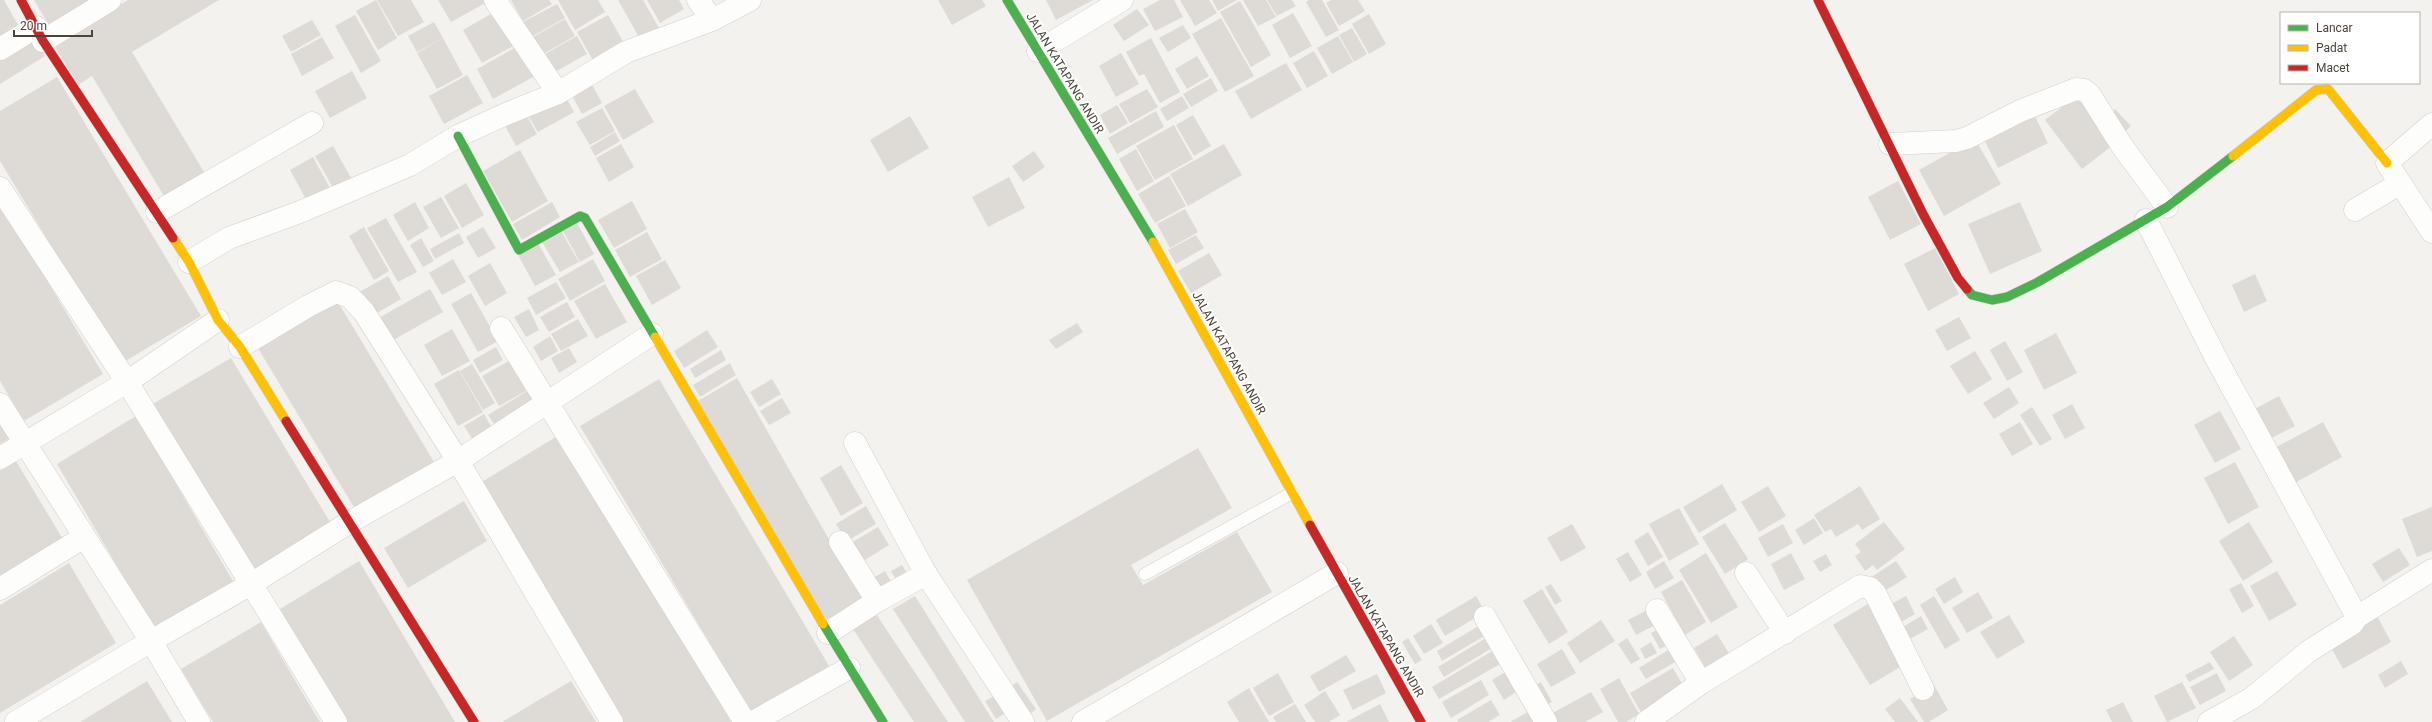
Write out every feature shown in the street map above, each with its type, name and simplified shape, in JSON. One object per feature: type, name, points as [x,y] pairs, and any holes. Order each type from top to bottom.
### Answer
[{"type":"street","points":[[21,0],[40,34],[189,262],[218,320],[240,348],[474,722]]},
{"type":"street","points":[[0,49],[40,34],[110,0]]},
{"type":"street","points":[[495,0],[558,93]]},
{"type":"street","points":[[698,0],[712,20]]},
{"type":"street","points":[[189,262],[229,238],[300,212],[410,165],[458,136],[506,114],[558,93],[626,52],[712,20],[750,0]]},
{"type":"street","name":"JALAN KATAPANG ANDIR","points":[[1008,0],[1167,265],[1372,638],[1421,722]]},
{"type":"street","points":[[1038,51],[1122,0]]},
{"type":"street","points":[[1818,0],[1942,250],[1958,278],[1972,295],[1992,300],[2007,297],[2038,282],[2146,220],[2167,207],[2316,90],[2322,88],[2328,89],[2334,94],[2387,163],[2399,184],[2432,232]]},
{"type":"street","points":[[1890,144],[1956,141],[1967,138],[2020,111],[2076,89],[2084,90],[2090,95],[2122,146],[2167,207]]},
{"type":"street","points":[[157,212],[312,123]]},
{"type":"street","points":[[2387,163],[2432,124]]},
{"type":"street","points":[[458,136],[517,249],[521,250],[580,216],[585,218],[828,633],[883,722]]},
{"type":"street","points":[[2355,210],[2399,184]]},
{"type":"street","points":[[0,188],[127,382],[336,722]]},
{"type":"street","points":[[2146,220],[2217,360],[2357,617]]},
{"type":"street","points":[[240,348],[308,306],[336,292],[350,297],[364,312],[458,461],[612,722]]},
{"type":"street","points":[[0,458],[127,382],[218,320]]},
{"type":"street","points":[[501,328],[549,402],[745,722]]},
{"type":"street","points":[[16,722],[151,641],[251,584],[350,522],[458,461],[652,334]]},
{"type":"street","points":[[0,404],[151,641],[199,722]]},
{"type":"street","points":[[855,443],[926,574],[1023,722]]},
{"type":"street","points":[[0,589],[84,537]]},
{"type":"street","points":[[840,542],[877,601]]},
{"type":"street","points":[[2209,722],[2252,698],[2308,651],[2352,624],[2357,617],[2432,570]]},
{"type":"street","points":[[1087,721],[1337,573]]},
{"type":"street","points":[[1746,573],[1785,633]]},
{"type":"street","points":[[828,633],[877,601],[926,574]]},
{"type":"street","points":[[1646,722],[1701,683],[1860,586],[1870,588],[1875,593],[1923,689]]},
{"type":"street","points":[[1657,610],[1701,683]]},
{"type":"street","points":[[1485,617],[1546,722]]},
{"type":"street","points":[[753,722],[849,668]]},
{"type":"lane","points":[[1145,574],[1292,493]]},
{"type":"building","points":[[0,0],[4,0],[22,32],[0,45]]},
{"type":"building","points":[[34,0],[91,0],[49,25]]},
{"type":"building","points":[[128,0],[219,0],[132,52],[204,172],[164,196],[92,76],[78,85],[54,45]]},
{"type":"building","points":[[376,0],[397,38],[378,50],[356,11]]},
{"type":"building","points":[[377,0],[411,0],[424,22],[398,36]]},
{"type":"building","points":[[438,0],[488,0],[489,1],[451,22]]},
{"type":"building","points":[[511,0],[549,0],[552,4],[523,21]]},
{"type":"building","points":[[558,0],[598,0],[605,12],[575,30]]},
{"type":"building","points":[[618,0],[643,0],[659,28],[640,39]]},
{"type":"building","points":[[647,0],[679,0],[684,9],[660,23]]},
{"type":"building","points":[[938,0],[982,0],[986,6],[952,25]]},
{"type":"building","points":[[1046,0],[1093,0],[1056,20]]},
{"type":"building","points":[[1160,0],[1174,0],[1183,17],[1155,31],[1143,9]]},
{"type":"building","points":[[1180,0],[1209,0],[1217,13],[1195,26]]},
{"type":"building","points":[[1212,0],[1237,0],[1218,11]]},
{"type":"building","points":[[1243,0],[1266,0],[1276,17],[1258,26]]},
{"type":"building","points":[[1267,0],[1292,0],[1296,6],[1277,16]]},
{"type":"building","points":[[1309,0],[1322,0],[1339,30],[1326,37],[1306,2]]},
{"type":"building","points":[[1331,0],[1358,0],[1365,11],[1339,26],[1326,3]]},
{"type":"building","points":[[1240,1],[1271,55],[1251,67],[1220,12]]},
{"type":"building","points":[[557,4],[565,18],[531,37],[523,22]]},
{"type":"building","points":[[1137,9],[1149,25],[1124,41],[1113,25]]},
{"type":"building","points":[[496,11],[515,45],[482,63],[463,30]]},
{"type":"building","points":[[1293,13],[1312,46],[1290,58],[1272,25]]},
{"type":"building","points":[[1369,14],[1386,44],[1369,54],[1352,24]]},
{"type":"building","points":[[355,15],[381,61],[361,73],[335,26]]},
{"type":"building","points":[[608,15],[625,45],[594,62],[577,32]]},
{"type":"building","points":[[1221,18],[1254,76],[1225,92],[1192,34]]},
{"type":"building","points":[[565,19],[575,36],[543,54],[533,37]]},
{"type":"building","points":[[312,20],[321,35],[291,52],[282,36]]},
{"type":"building","points":[[434,22],[443,38],[417,52],[408,36]]},
{"type":"building","points":[[1183,25],[1191,38],[1168,52],[1159,38]]},
{"type":"building","points":[[1352,28],[1367,54],[1354,62],[1339,35]]},
{"type":"building","points":[[577,36],[587,54],[553,73],[543,55]]},
{"type":"building","points":[[1338,36],[1353,62],[1332,74],[1317,48]]},
{"type":"building","points":[[33,37],[45,56],[0,84],[0,57]]},
{"type":"building","points":[[322,37],[334,58],[302,76],[291,54]]},
{"type":"building","points":[[443,38],[463,75],[437,89],[417,53]]},
{"type":"building","points":[[1151,38],[1180,92],[1160,103],[1144,74],[1139,76],[1126,52]]},
{"type":"building","points":[[518,46],[535,76],[493,99],[477,69]]},
{"type":"building","points":[[1314,51],[1328,76],[1307,88],[1293,63]]},
{"type":"building","points":[[1121,53],[1139,84],[1116,97],[1099,66]]},
{"type":"building","points":[[1197,56],[1209,76],[1187,89],[1175,69]]},
{"type":"building","points":[[1286,63],[1302,90],[1251,119],[1235,91]]},
{"type":"building","points":[[352,71],[367,98],[330,118],[315,91]]},
{"type":"building","points":[[467,75],[483,103],[444,124],[429,96]]},
{"type":"building","points":[[57,77],[201,316],[122,363],[0,161],[0,111]]},
{"type":"building","points":[[1211,78],[1218,91],[1191,107],[1183,94]]},
{"type":"building","points":[[589,79],[602,103],[582,114],[569,90]]},
{"type":"building","points":[[635,89],[654,122],[623,140],[604,106]]},
{"type":"building","points":[[1147,89],[1158,107],[1130,123],[1119,104]]},
{"type":"building","points":[[563,92],[574,112],[538,132],[526,112]]},
{"type":"building","points":[[2079,94],[2117,142],[2082,169],[2045,120]]},
{"type":"building","points":[[1182,96],[1189,108],[1167,121],[1160,109]]},
{"type":"building","points":[[1117,105],[1128,123],[1110,134],[1100,115]]},
{"type":"building","points":[[602,108],[615,131],[590,145],[576,122]]},
{"type":"building","points":[[2115,109],[2131,126],[2122,134],[2106,117]]},
{"type":"building","points":[[2032,110],[2048,143],[1998,168],[1982,135]]},
{"type":"building","points":[[1156,111],[1164,127],[1117,154],[1108,138]]},
{"type":"building","points":[[525,112],[537,134],[516,146],[504,124]]},
{"type":"building","points":[[1193,115],[1211,146],[1194,156],[1176,125]]},
{"type":"building","points":[[910,116],[929,148],[888,172],[870,140]]},
{"type":"building","points":[[1174,125],[1193,159],[1155,180],[1136,146]]},
{"type":"building","points":[[615,132],[620,141],[595,156],[590,147]]},
{"type":"building","points":[[1975,139],[2001,184],[1944,216],[1919,170]]},
{"type":"building","points":[[621,144],[634,167],[609,182],[596,158]]},
{"type":"building","points":[[1224,144],[1242,175],[1188,206],[1170,174]]},
{"type":"building","points":[[333,146],[354,183],[336,193],[315,156]]},
{"type":"building","points":[[1136,149],[1154,181],[1137,191],[1119,159]]},
{"type":"building","points":[[520,150],[548,201],[512,222],[483,171]]},
{"type":"building","points":[[1034,151],[1045,167],[1023,182],[1012,166]]},
{"type":"building","points":[[313,157],[331,190],[308,203],[290,170]]},
{"type":"building","points":[[1169,176],[1186,206],[1155,223],[1138,194]]},
{"type":"building","points":[[1009,177],[1025,208],[988,227],[972,197]]},
{"type":"building","points":[[1898,181],[1921,224],[1890,240],[1868,197]]},
{"type":"building","points":[[466,183],[484,215],[462,228],[444,196]]},
{"type":"building","points":[[441,197],[459,228],[441,238],[423,207]]},
{"type":"building","points":[[632,201],[647,229],[614,248],[598,220]]},
{"type":"building","points":[[0,202],[103,374],[24,421],[0,381]]},
{"type":"building","points":[[415,202],[429,228],[408,241],[393,215]]},
{"type":"building","points":[[552,202],[560,217],[522,240],[513,224]]},
{"type":"building","points":[[2020,202],[2042,251],[1990,274],[1968,224]]},
{"type":"building","points":[[1185,209],[1198,232],[1170,248],[1157,224]]},
{"type":"building","points":[[386,218],[417,272],[398,282],[367,228]]},
{"type":"building","points":[[577,223],[594,254],[580,262],[563,231]]},
{"type":"building","points":[[364,227],[389,271],[374,280],[349,236]]},
{"type":"building","points":[[483,227],[496,248],[478,258],[466,237]]},
{"type":"building","points":[[561,231],[579,262],[560,272],[542,242]]},
{"type":"building","points":[[647,232],[662,259],[630,277],[615,250]]},
{"type":"building","points":[[459,233],[464,243],[435,259],[430,249]]},
{"type":"building","points":[[1196,235],[1204,248],[1176,264],[1168,250]]},
{"type":"building","points":[[421,238],[434,261],[423,267],[410,245]]},
{"type":"building","points":[[538,243],[556,275],[535,286],[518,255]]},
{"type":"building","points":[[1935,248],[1959,294],[1928,311],[1904,264]]},
{"type":"building","points":[[1209,253],[1222,275],[1191,293],[1178,271]]},
{"type":"building","points":[[453,259],[466,282],[442,295],[429,273]]},
{"type":"building","points":[[593,259],[605,281],[570,301],[558,279]]},
{"type":"building","points":[[665,260],[681,288],[652,305],[636,276]]},
{"type":"building","points":[[490,263],[507,293],[485,306],[468,276]]},
{"type":"building","points":[[2255,274],[2267,301],[2244,312],[2232,285]]},
{"type":"building","points":[[388,276],[401,299],[370,317],[356,294]]},
{"type":"building","points":[[556,282],[566,298],[536,315],[527,298]]},
{"type":"building","points":[[605,284],[627,322],[596,339],[574,301]]},
{"type":"building","points":[[430,289],[443,312],[388,343],[375,320]]},
{"type":"building","points":[[471,293],[498,341],[478,352],[451,304]]},
{"type":"building","points":[[335,297],[437,467],[359,512],[352,504],[256,345]]},
{"type":"building","points":[[567,302],[575,317],[549,332],[540,317]]},
{"type":"building","points":[[529,309],[539,330],[526,337],[514,317]]},
{"type":"building","points":[[1959,317],[1971,338],[1947,351],[1935,330]]},
{"type":"building","points":[[578,319],[588,336],[561,351],[551,334]]},
{"type":"building","points":[[1077,323],[1083,332],[1056,349],[1049,340]]},
{"type":"building","points":[[452,329],[470,361],[442,376],[424,345]]},
{"type":"building","points":[[707,330],[718,347],[684,368],[674,351]]},
{"type":"building","points":[[2056,333],[2077,373],[2044,390],[2024,350]]},
{"type":"building","points":[[550,336],[558,351],[541,361],[533,347]]},
{"type":"building","points":[[2005,341],[2023,372],[2007,381],[1990,350]]},
{"type":"building","points":[[496,347],[503,360],[480,373],[473,360]]},
{"type":"building","points":[[569,348],[577,362],[559,373],[551,358]]},
{"type":"building","points":[[721,350],[726,360],[695,378],[690,369]]},
{"type":"building","points":[[1975,351],[1992,379],[1968,394],[1950,366]]},
{"type":"building","points":[[231,358],[333,527],[254,575],[151,405]]},
{"type":"building","points":[[509,361],[526,391],[499,406],[482,376]]},
{"type":"building","points":[[730,363],[736,375],[700,397],[693,385]]},
{"type":"building","points":[[472,364],[495,403],[483,410],[460,371]]},
{"type":"building","points":[[459,370],[483,412],[458,426],[434,384]]},
{"type":"building","points":[[737,378],[863,599],[824,621],[696,402]]},
{"type":"building","points":[[659,379],[832,671],[754,717],[580,426]]},
{"type":"building","points":[[772,379],[781,394],[759,407],[750,392]]},
{"type":"building","points":[[2009,387],[2019,403],[1994,419],[1983,403]]},
{"type":"building","points":[[527,391],[535,403],[496,427],[488,415]]},
{"type":"building","points":[[2279,396],[2295,426],[2266,441],[2251,411]]},
{"type":"building","points":[[782,398],[791,413],[769,425],[760,411]]},
{"type":"building","points":[[2072,404],[2085,428],[2065,439],[2052,415]]},
{"type":"building","points":[[2032,407],[2052,439],[2040,446],[2020,415]]},
{"type":"building","points":[[2220,411],[2241,449],[2215,463],[2194,425]]},
{"type":"building","points":[[484,414],[495,433],[476,445],[464,426]]},
{"type":"building","points":[[136,416],[237,588],[157,634],[57,464]]},
{"type":"building","points":[[0,422],[10,438],[0,444]]},
{"type":"building","points":[[2020,422],[2033,444],[2012,456],[1999,434]]},
{"type":"building","points":[[2323,422],[2342,457],[2291,485],[2271,450]]},
{"type":"building","points":[[559,435],[731,722],[623,722],[575,643],[480,483]]},
{"type":"building","points":[[1198,448],[1232,508],[1131,565],[1143,585],[1237,532],[1272,592],[1047,721],[967,580]]},
{"type":"building","points":[[16,461],[64,541],[0,579],[0,471]]},
{"type":"building","points":[[2235,462],[2259,507],[2228,524],[2204,478]]},
{"type":"building","points":[[841,465],[863,503],[841,516],[820,478]]},
{"type":"building","points":[[1722,484],[1737,510],[1699,533],[1683,507]]},
{"type":"building","points":[[1768,486],[1786,516],[1759,532],[1741,502]]},
{"type":"building","points":[[1860,486],[1880,519],[1862,530],[1858,524],[1836,537],[1831,529],[1825,532],[1814,515]]},
{"type":"building","points":[[464,501],[487,541],[408,588],[384,548]]},
{"type":"building","points":[[866,506],[876,524],[847,541],[836,524]]},
{"type":"building","points":[[2432,507],[2432,551],[2417,557],[2402,519]]},
{"type":"building","points":[[1679,508],[1699,544],[1669,561],[1649,524]]},
{"type":"building","points":[[1814,518],[1823,533],[1804,545],[1795,530]]},
{"type":"building","points":[[1884,522],[1905,549],[1877,570],[1873,565],[1865,571],[1855,556],[1861,552],[1855,544]]},
{"type":"building","points":[[2249,522],[2273,562],[2243,581],[2219,541]]},
{"type":"building","points":[[1725,523],[1748,559],[1725,574],[1702,537]]},
{"type":"building","points":[[1572,524],[1586,548],[1561,562],[1547,538]]},
{"type":"building","points":[[1783,524],[1793,543],[1768,557],[1758,538]]},
{"type":"building","points":[[878,527],[889,545],[860,563],[849,544]]},
{"type":"building","points":[[1648,532],[1663,557],[1648,566],[1634,541]]},
{"type":"building","points":[[2399,548],[2410,565],[2383,582],[2372,564]]},
{"type":"building","points":[[1628,552],[1642,575],[1630,582],[1616,559]]},
{"type":"building","points":[[1706,553],[1738,607],[1711,623],[1679,570]]},
{"type":"building","points":[[1791,553],[1805,579],[1784,590],[1771,564]]},
{"type":"building","points":[[1826,554],[1832,565],[1820,572],[1813,561]]},
{"type":"building","points":[[359,561],[455,722],[347,722],[280,609]]},
{"type":"building","points":[[1664,561],[1674,578],[1655,589],[1646,572]]},
{"type":"building","points":[[1896,561],[1907,577],[1880,594],[1870,578]]},
{"type":"building","points":[[69,563],[116,643],[0,713],[0,605]]},
{"type":"building","points":[[902,565],[910,578],[899,585],[891,571]]},
{"type":"building","points":[[885,571],[894,587],[884,593],[875,577]]},
{"type":"building","points":[[2277,571],[2297,605],[2269,621],[2250,586]]},
{"type":"building","points":[[1955,577],[1963,592],[1944,604],[1935,589]]},
{"type":"building","points":[[1682,580],[1706,622],[1685,635],[1661,592]]},
{"type":"building","points":[[2241,583],[2254,606],[2242,613],[2229,589]]},
{"type":"building","points":[[1551,584],[1562,601],[1555,605],[1545,587]]},
{"type":"building","points":[[1542,589],[1568,632],[1549,644],[1523,601]]},
{"type":"building","points":[[1978,592],[1993,618],[1967,633],[1952,608]]},
{"type":"building","points":[[915,596],[994,722],[965,722],[893,609]]},
{"type":"building","points":[[1476,596],[1485,612],[1445,636],[1436,620]]},
{"type":"building","points":[[1906,596],[1915,614],[1896,625],[1886,607]]},
{"type":"building","points":[[1934,596],[1960,640],[1945,649],[1920,605]]},
{"type":"building","points":[[1871,602],[1907,663],[1870,685],[1833,625]]},
{"type":"building","points":[[1651,608],[1659,623],[1636,635],[1628,620]]},
{"type":"building","points":[[876,614],[948,722],[914,722],[853,629]]},
{"type":"building","points":[[2009,615],[2025,642],[1997,659],[1980,632]]},
{"type":"building","points":[[1921,616],[1928,629],[1908,640],[1901,628]]},
{"type":"building","points":[[2377,616],[2391,642],[2343,669],[2328,642]]},
{"type":"building","points":[[1601,620],[1615,641],[1580,663],[1567,643]]},
{"type":"building","points":[[261,622],[320,722],[213,722],[181,669]]},
{"type":"building","points":[[1485,622],[1491,632],[1442,661],[1437,651]]},
{"type":"building","points":[[1431,624],[1443,643],[1424,654],[1413,636]]},
{"type":"building","points":[[1664,626],[1673,642],[1660,649],[1651,633]]},
{"type":"building","points":[[1717,634],[1730,655],[1706,669],[1694,648]]},
{"type":"building","points":[[1491,635],[1497,645],[1444,677],[1438,667]]},
{"type":"building","points":[[2234,636],[2253,665],[2229,681],[2210,652]]},
{"type":"building","points":[[1408,638],[1422,660],[1415,664],[1402,642]]},
{"type":"building","points":[[1627,638],[1640,659],[1631,664],[1618,644]]},
{"type":"building","points":[[1651,642],[1657,653],[1645,659],[1640,649]]},
{"type":"building","points":[[1675,646],[1682,658],[1646,679],[1639,668]]},
{"type":"building","points":[[1499,647],[1507,660],[1439,699],[1432,687]]},
{"type":"building","points":[[1562,649],[1576,673],[1551,687],[1537,664]]},
{"type":"building","points":[[1346,655],[1356,671],[1319,692],[1310,676]]},
{"type":"building","points":[[2401,661],[2408,674],[2385,688],[2378,675]]},
{"type":"building","points":[[2210,662],[2214,669],[2189,682],[2185,675]]},
{"type":"building","points":[[1512,668],[1524,687],[1504,700],[1492,680]]},
{"type":"building","points":[[1673,668],[1684,687],[1641,712],[1630,693]]},
{"type":"building","points":[[1278,673],[1294,702],[1269,716],[1253,688]]},
{"type":"building","points":[[2217,673],[2226,691],[2200,705],[2190,687]]},
{"type":"building","points":[[1377,674],[1386,693],[1353,710],[1343,690]]},
{"type":"building","points":[[1619,678],[1639,714],[1626,722],[1618,722],[1600,689]]},
{"type":"building","points":[[1481,680],[1489,695],[1451,718],[1442,702]]},
{"type":"building","points":[[147,681],[172,722],[80,722],[108,705]]},
{"type":"building","points":[[571,681],[596,722],[502,722],[532,704]]},
{"type":"building","points":[[1017,682],[1036,709],[1030,714],[1011,686]]},
{"type":"building","points":[[1541,682],[1552,702],[1543,707],[1532,687]]},
{"type":"building","points":[[2182,682],[2196,708],[2167,722],[2154,696]]},
{"type":"building","points":[[1934,685],[1948,710],[1929,722],[1924,722],[1910,699]]},
{"type":"building","points":[[1249,688],[1269,722],[1239,722],[1227,702]]},
{"type":"building","points":[[1325,691],[1340,715],[1329,722],[1315,722],[1304,705]]},
{"type":"building","points":[[1591,692],[1603,712],[1585,722],[1556,722],[1551,714]]},
{"type":"building","points":[[1000,693],[1010,710],[996,719],[985,701]]},
{"type":"building","points":[[1900,698],[1918,722],[1895,722],[1885,709]]},
{"type":"building","points":[[1491,700],[1500,715],[1488,722],[1458,722],[1457,720]]},
{"type":"building","points":[[2123,702],[2133,722],[2112,722],[2106,710]]},
{"type":"building","points":[[1295,704],[1306,722],[1276,722],[1273,717]]},
{"type":"building","points":[[1380,704],[1389,722],[1346,722]]},
{"type":"building","points":[[1535,708],[1543,722],[1510,722]]},
{"type":"traffic: fast","points":[[1007,0],[1153,242]]},
{"type":"traffic: fast","points":[[458,136],[519,250],[580,216],[585,218],[655,337]]},
{"type":"traffic: fast","points":[[1967,289],[1972,295],[1992,300],[2007,297],[2038,282],[2167,207],[2233,156]]},
{"type":"traffic: fast","points":[[823,624],[883,722]]},
{"type":"traffic: slow","points":[[2233,156],[2316,90],[2328,89],[2387,163]]},
{"type":"traffic: slow","points":[[173,238],[189,262],[218,320],[240,347],[286,421]]},
{"type":"traffic: slow","points":[[1153,242],[1310,525]]},
{"type":"traffic: slow","points":[[655,337],[823,624]]},
{"type":"traffic: jam","points":[[21,0],[43,41],[173,238]]},
{"type":"traffic: jam","points":[[1818,0],[1923,214],[1958,278],[1967,289]]},
{"type":"traffic: jam","points":[[286,421],[474,722]]},
{"type":"traffic: jam","points":[[1310,525],[1421,722]]}]
